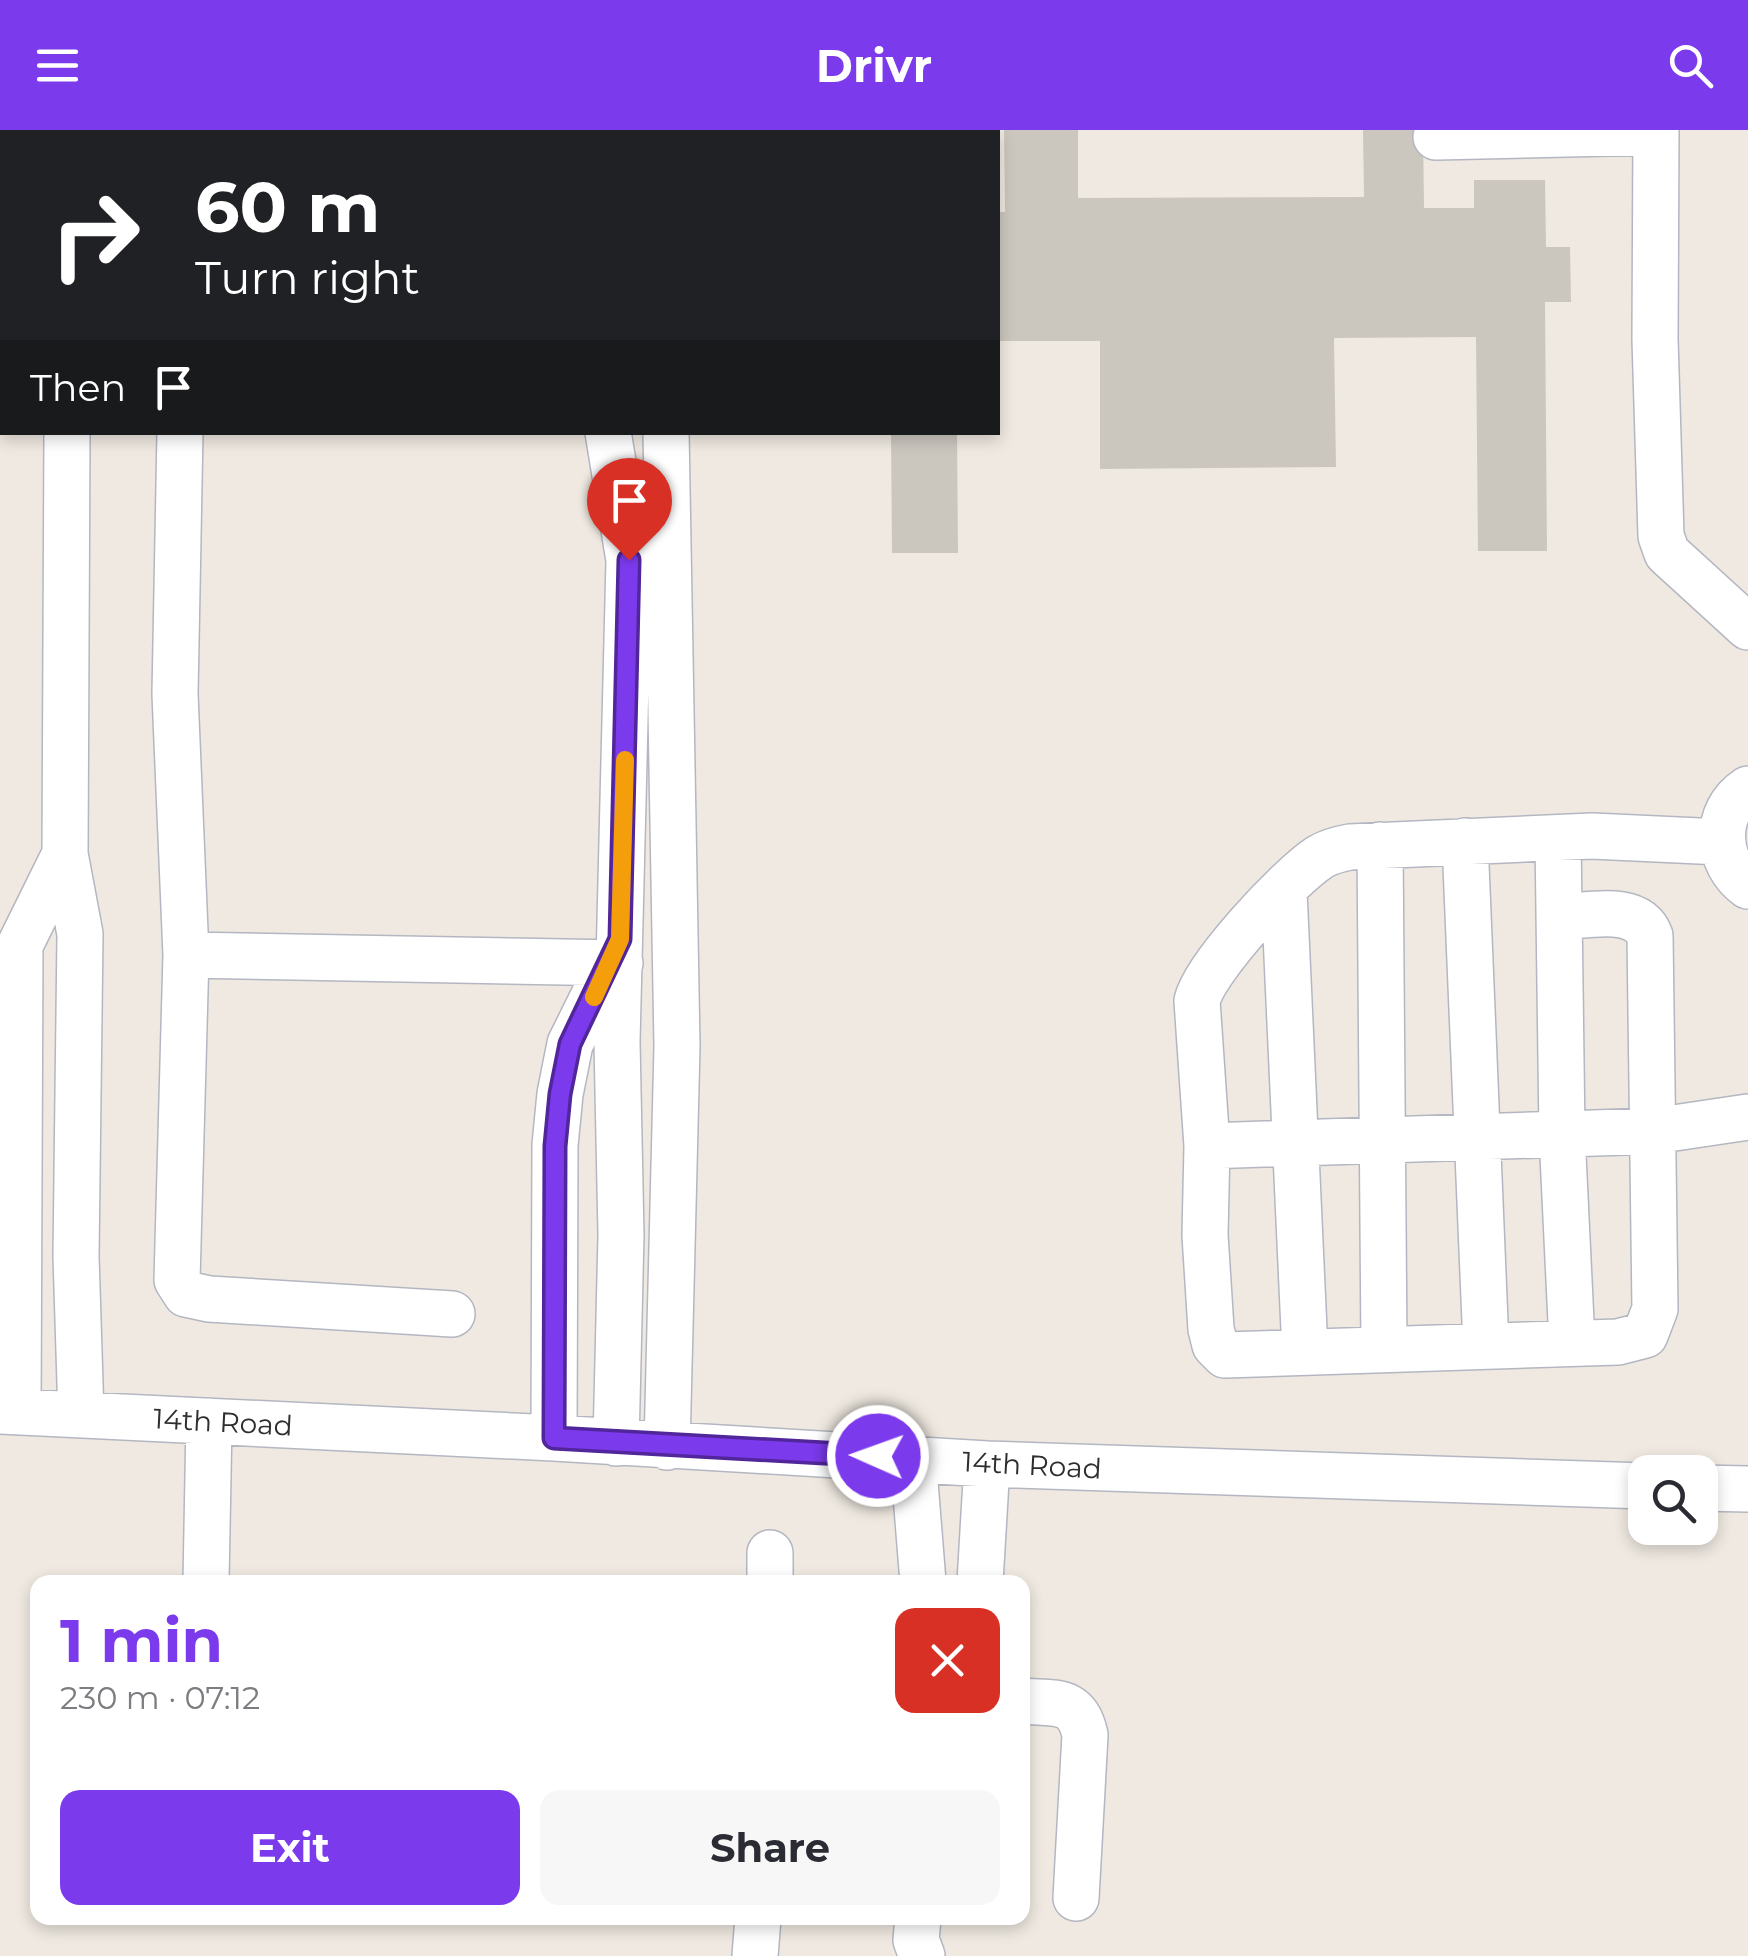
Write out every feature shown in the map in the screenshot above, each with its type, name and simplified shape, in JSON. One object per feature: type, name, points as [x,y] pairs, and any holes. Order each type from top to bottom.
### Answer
[{"type":"street","points":[[1436,137],[1656,131],[1655,339],[1662,536],[1667,553],[1748,627]]},
{"type":"street","points":[[67,435],[65,854],[80,934],[76,1256],[81,1415]]},
{"type":"street","points":[[180,435],[175,694],[186,956],[176,1268],[182,1289],[192,1296],[209,1298],[452,1314]]},
{"type":"street","points":[[608,435],[629,560],[617,955],[621,1235],[616,1442]]},
{"type":"street","points":[[666,435],[677,1046],[667,1447]]},
{"type":"street","points":[[1748,789],[1737,796],[1724,817],[1721,842],[1728,865],[1748,886]]},
{"type":"street","points":[[1559,916],[1629,914],[1646,925],[1652,952],[1655,1309],[1645,1335],[1630,1340],[1572,1343],[1226,1355],[1215,1345],[1211,1329],[1205,1236],[1207,1146],[1197,1016],[1200,988],[1223,956],[1284,891],[1323,855],[1350,847],[1592,836],[1721,842]]},
{"type":"street","points":[[1558,838],[1562,1134],[1572,1343]]},
{"type":"street","points":[[1465,840],[1486,1346]]},
{"type":"street","points":[[1380,845],[1384,1349]]},
{"type":"street","points":[[9,1412],[20,1258],[20,945],[65,854]]},
{"type":"street","points":[[1284,891],[1304,1352]]},
{"type":"street","points":[[186,956],[617,955]]},
{"type":"street","points":[[554,1438],[555,1146],[560,1094],[570,1044],[617,955]]},
{"type":"street","points":[[1207,1146],[1654,1131],[1748,1117]]},
{"type":"street","points":[[20,1258],[76,1256]]},
{"type":"street","name":"14th Road","points":[[9,1412],[987,1464],[1628,1485]]},
{"type":"street","points":[[206,1575],[209,1420]]},
{"type":"street","points":[[913,1458],[923,1575]]},
{"type":"street","points":[[980,1575],[987,1464]]},
{"type":"street","points":[[1718,1488],[1748,1489]]},
{"type":"street","points":[[1030,1702],[1066,1705],[1081,1718],[1084,1735],[1076,1898]]},
{"type":"street","points":[[756,1956],[758,1925]]},
{"type":"street","points":[[917,1925],[916,1940],[922,1956]]},
{"type":"building","points":[[1004,130],[1078,130],[1078,198],[1364,197],[1363,130],[1423,130],[1424,208],[1474,208],[1474,180],[1545,180],[1546,247],[1570,247],[1571,302],[1545,302],[1547,551],[1478,551],[1476,337],[1334,338],[1336,467],[1100,469],[1100,341],[1000,341],[1000,212],[1005,212]]},
{"type":"building","points":[[891,435],[957,435],[958,553],[892,553]]},
{"type":"slow traffic","points":[[594,997],[620,939],[625,760]]},
{"type":"route","points":[[629,560],[620,939],[570,1044],[555,1146],[554,1438],[878,1456]]}]
